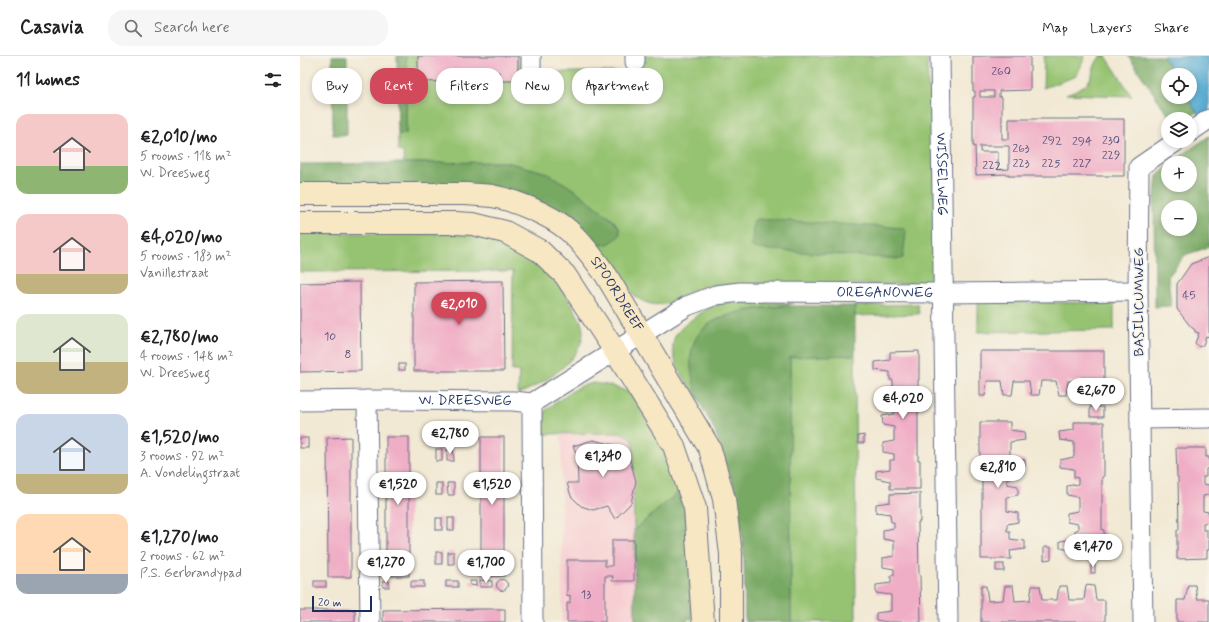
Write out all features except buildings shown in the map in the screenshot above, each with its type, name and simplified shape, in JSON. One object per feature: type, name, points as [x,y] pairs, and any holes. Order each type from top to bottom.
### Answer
[{"type":"main road","name":"SPOORDREEF","points":[[300,194],[467,194],[493,196],[512,201],[554,220],[567,229],[588,251],[606,275],[710,449],[724,499],[731,554],[731,619]]},
{"type":"main road","points":[[300,223],[473,224],[505,232],[540,251],[565,275],[615,351],[674,446],[695,508],[703,620]]},
{"type":"street","points":[[531,56],[532,68]]},
{"type":"street","name":"WISSELWEG","points":[[940,56],[942,293],[948,622]]},
{"type":"street","name":"BASILICUMWEG","points":[[1143,622],[1138,291],[1139,167],[1167,148]]},
{"type":"street","name":"OREGANOWEG","points":[[615,351],[687,306],[716,295],[740,292],[942,293],[1138,291]]},
{"type":"street","name":"W. DREESWEG","points":[[300,401],[367,400],[532,403],[615,351]]},
{"type":"street","points":[[367,400],[370,622]]},
{"type":"street","points":[[532,403],[533,622]]},
{"type":"street","points":[[1140,419],[1209,418]]},
{"type":"shaded area","points":[[561,433],[620,433],[633,440],[635,622],[562,622]]},
{"type":"green space","points":[[332,56],[347,56],[347,68],[332,68]]},
{"type":"green space","points":[[397,56],[406,56],[406,68],[397,68]]},
{"type":"green space","points":[[406,56],[524,56],[524,68],[511,68],[511,104],[564,104],[564,72],[572,72],[572,104],[663,104],[663,68],[632,68],[640,56],[927,56],[928,88],[935,88],[935,277],[932,281],[922,284],[715,285],[703,287],[677,299],[661,304],[644,302],[634,296],[596,244],[603,245],[619,227],[611,218],[574,190],[547,173],[506,162],[404,163],[403,152],[398,151],[398,134],[406,134],[406,104],[428,104],[428,68],[406,68]]},
{"type":"green space","points":[[1044,56],[1085,56],[1077,76],[1043,88]]},
{"type":"green space","points":[[1101,56],[1106,56],[1132,96],[1066,94],[1086,84],[1092,75],[1098,59]]},
{"type":"green space","points":[[1128,56],[1163,56],[1170,68],[1161,68],[1161,104],[1192,104],[1197,112],[1166,112]]},
{"type":"green space","points":[[333,104],[347,104],[347,135],[333,135]]},
{"type":"green space","points":[[398,104],[406,104],[406,134],[398,134]]},
{"type":"green space","points":[[1209,136],[1209,247],[1185,255],[1168,277],[1171,306],[1155,307],[1154,205],[1157,176],[1161,172],[1161,192],[1197,192],[1197,156],[1181,156],[1192,148],[1197,148],[1197,145]]},
{"type":"green space","points":[[506,162],[544,172],[566,184],[595,205],[612,220],[619,227],[620,235],[613,241],[601,245],[592,240],[564,215],[300,185],[300,164]]},
{"type":"green space","points":[[757,219],[905,228],[903,258],[757,249],[751,246],[754,221]]},
{"type":"green space","points":[[300,233],[464,234],[480,236],[496,241],[520,252],[530,259],[558,285],[581,322],[583,332],[581,342],[569,362],[560,370],[528,390],[518,394],[519,371],[512,371],[513,271],[300,272]]},
{"type":"green space","points":[[726,302],[794,303],[744,311],[715,321],[693,378],[699,400],[684,377],[675,359],[673,341],[677,333],[699,314],[716,305]]},
{"type":"green space","points":[[978,302],[1114,303],[1114,330],[978,332]]},
{"type":"green space","points":[[918,304],[919,314],[854,316],[855,306]]},
{"type":"green space","points":[[784,306],[855,306],[855,355],[790,357],[791,622],[745,622],[742,531],[736,495],[718,439],[695,389],[692,378],[691,355],[693,345],[698,335],[705,327],[716,320],[741,312]]},
{"type":"green space","points":[[855,355],[856,622],[791,622],[790,356]]},
{"type":"green space","points":[[593,383],[612,386],[631,394],[667,453],[680,491],[634,530],[633,440],[620,433],[543,434],[544,414],[547,409],[581,386]]},
{"type":"green space","points":[[680,491],[688,522],[693,619],[687,619],[687,622],[635,622],[634,530]]},
{"type":"water","points":[[1163,56],[1209,56],[1209,129],[1192,104],[1197,104],[1197,68],[1170,68]]}]
